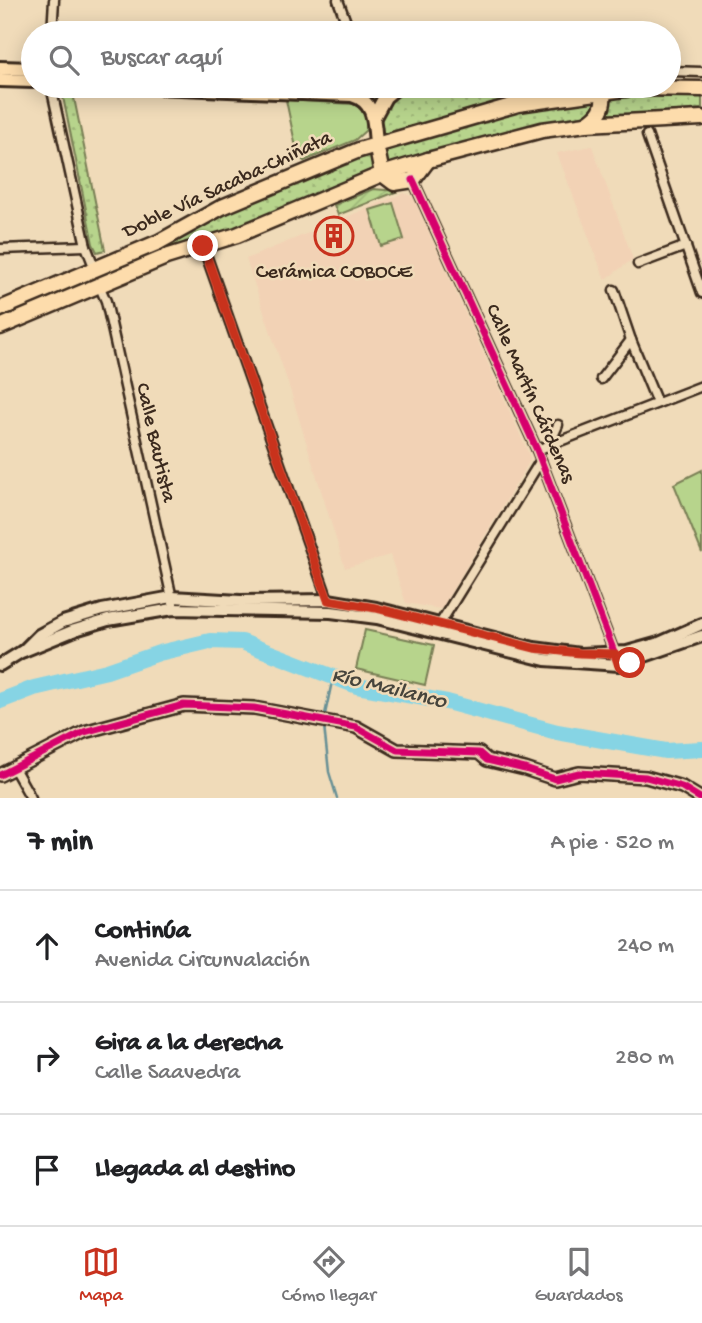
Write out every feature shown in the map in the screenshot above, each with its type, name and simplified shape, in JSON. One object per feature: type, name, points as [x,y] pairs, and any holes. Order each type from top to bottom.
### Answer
[{"type":"highway","name":"Doble Vía Sacaba-Chiñata","points":[[681,88],[702,89]]},
{"type":"highway","name":"Doble Vía Sacaba-Chiñata","points":[[0,309],[159,242],[235,201],[376,144],[518,104],[550,98]]},
{"type":"highway","points":[[586,124],[601,112],[603,98]]},
{"type":"highway","name":"Doble Vía Sacaba-Chiñata","points":[[0,327],[171,256],[237,235],[382,174],[428,160],[542,130],[586,124],[702,118]]},
{"type":"highway","points":[[376,144],[382,174],[394,183],[413,180],[428,160]]},
{"type":"main road","points":[[0,68],[21,69]]},
{"type":"main road","points":[[0,80],[21,81]]},
{"type":"main road","points":[[357,98],[366,103],[374,117],[376,144]]},
{"type":"main road","points":[[374,117],[384,98]]},
{"type":"main road","points":[[21,652],[39,635],[63,622],[102,610],[172,597],[240,601],[328,600],[376,608],[437,628]]},
{"type":"main road","points":[[0,665],[21,652],[75,630],[108,620],[173,609],[331,612],[617,660],[692,642],[702,636]]},
{"type":"main road","points":[[617,660],[702,624]]},
{"type":"main road","points":[[0,775],[84,732],[184,705],[242,708],[356,727],[397,750],[479,753],[486,760],[555,779],[579,774],[646,777],[682,787],[700,798]]},
{"type":"street","points":[[53,21],[54,0]]},
{"type":"street","points":[[338,0],[346,21]]},
{"type":"street","points":[[681,71],[702,72]]},
{"type":"street","points":[[54,98],[86,246],[95,268]]},
{"type":"street","points":[[647,135],[702,293]]},
{"type":"street","name":"Calle Martín Cárdenas","points":[[413,180],[537,450],[617,660]]},
{"type":"street","points":[[0,249],[86,246]]},
{"type":"street","points":[[203,246],[328,600]]},
{"type":"street","points":[[638,264],[686,246]]},
{"type":"street","name":"Calle Bautista","points":[[99,285],[106,301],[173,609]]},
{"type":"street","points":[[614,290],[657,403]]},
{"type":"street","points":[[601,379],[631,340]]},
{"type":"street","points":[[537,450],[702,386]]},
{"type":"street","name":"Calle Martín Cárdenas","points":[[549,445],[558,425]]},
{"type":"street","name":"Calle Martín Cárdenas","points":[[437,628],[541,460]]},
{"type":"street","points":[[14,768],[31,798]]},
{"type":"shaded area","points":[[592,146],[633,259],[605,280],[557,153]]},
{"type":"shaded area","name":"Cerámica COBOCE","points":[[404,193],[413,197],[531,459],[441,609],[406,603],[390,555],[345,568],[288,383],[246,259]]},
{"type":"green space","points":[[681,94],[702,94],[702,109],[603,117],[609,98],[681,98]]},
{"type":"green space","points":[[63,98],[74,98],[105,250],[97,252],[93,244]]},
{"type":"green space","points":[[356,98],[378,98],[372,105],[367,99]]},
{"type":"green space","points":[[393,98],[536,98],[476,108],[381,136],[381,114]]},
{"type":"green space","points":[[599,98],[599,105],[589,115],[537,124],[454,145],[384,168],[385,155],[389,149],[503,113]]},
{"type":"green space","points":[[286,100],[353,104],[364,114],[366,130],[355,140],[304,161],[298,157]]},
{"type":"green space","points":[[371,150],[375,171],[241,228],[162,252],[160,248],[227,211]]},
{"type":"green space","points":[[373,189],[398,191],[338,215],[334,205]]},
{"type":"green space","points":[[393,203],[404,239],[381,246],[370,210]]},
{"type":"green space","points":[[702,470],[702,553],[674,484]]},
{"type":"green space","points":[[365,630],[434,645],[425,685],[356,669]]},
{"type":"waterway","name":"Río Mailanco","points":[[0,701],[34,688],[107,671],[159,653],[210,641],[242,642],[357,686],[447,702],[557,732],[666,751],[702,749]]},
{"type":"waterway","points":[[324,719],[333,677]]},
{"type":"waterway","points":[[324,726],[329,772],[337,798]]},
{"type":"cycle path","points":[[413,180],[537,450],[619,665]]},
{"type":"cycle path","points":[[0,775],[84,732],[184,705],[254,708],[356,727],[397,750],[479,753],[487,760],[555,779],[579,773],[646,777],[682,787],[700,798]]},
{"type":"place","name":"Cerámica COBOCE","points":[[334,236]]},
{"type":"route","points":[[203,246],[328,600],[376,608],[534,648],[615,654],[619,666],[630,663]]}]
